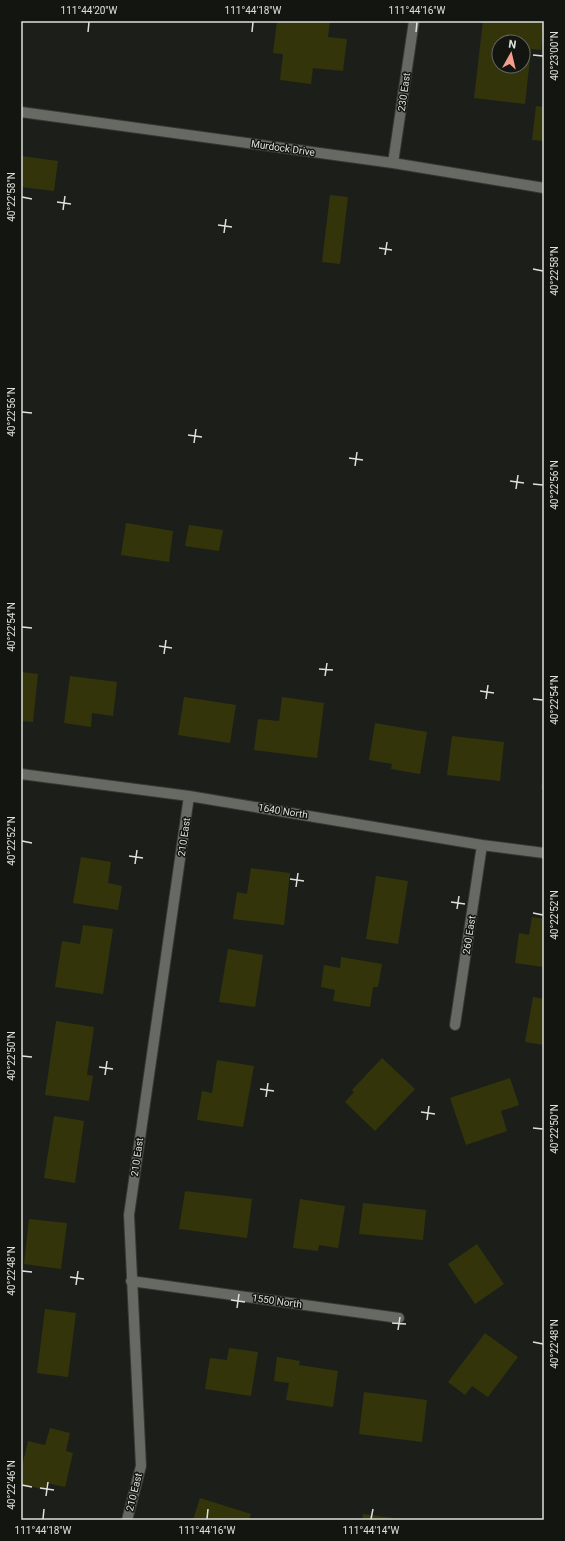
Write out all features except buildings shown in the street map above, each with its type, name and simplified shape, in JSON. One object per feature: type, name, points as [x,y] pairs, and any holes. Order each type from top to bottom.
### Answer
[{"type":"street","name":"230 East","points":[[393,163],[414,21]]},
{"type":"street","name":"Murdock Drive","points":[[21,112],[393,163],[544,188]]},
{"type":"street","name":"1640 North","points":[[21,774],[189,796],[482,845],[544,853]]},
{"type":"street","name":"210 East","points":[[127,1520],[141,1466],[129,1215],[189,796]]},
{"type":"street","name":"260 East","points":[[455,1026],[482,845]]},
{"type":"street","name":"1550 North","points":[[131,1281],[400,1318]]}]
